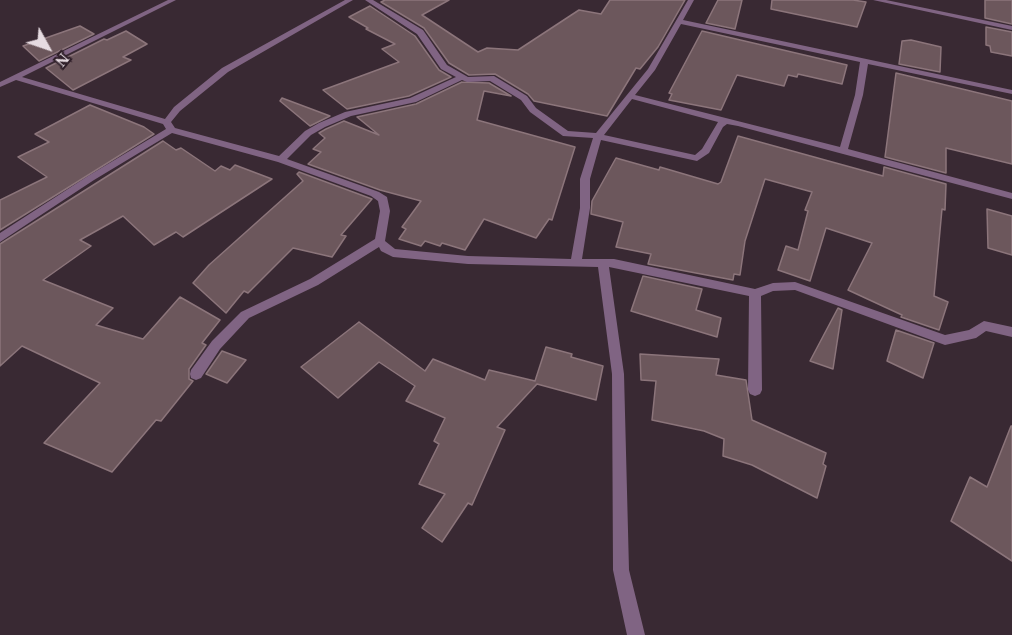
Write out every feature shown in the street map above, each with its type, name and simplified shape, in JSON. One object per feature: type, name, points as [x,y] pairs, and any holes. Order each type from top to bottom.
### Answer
[{"type":"street","points":[[0,85],[173,0]]},
{"type":"street","points":[[1,235],[169,126],[206,84],[225,70],[350,0]]},
{"type":"street","points":[[368,0],[420,32],[444,67],[471,81],[490,78],[524,98],[533,110],[566,134],[598,136],[697,158],[706,151],[719,126],[725,121]]},
{"type":"street","points":[[576,263],[585,208],[585,179],[598,136],[651,70],[691,0]]},
{"type":"street","points":[[876,0],[943,10],[1012,28]]},
{"type":"street","points":[[679,21],[1012,92]]},
{"type":"street","points":[[843,152],[859,95],[864,62]]},
{"type":"street","points":[[281,160],[308,133],[322,124],[348,114],[413,100],[462,77]]},
{"type":"street","points":[[16,78],[281,160],[346,182],[383,199],[385,211],[380,241],[393,253],[468,260],[614,262],[754,293],[772,287],[795,286],[945,340],[972,334],[984,326],[1012,332]]},
{"type":"street","points":[[630,96],[800,138],[843,152],[1012,196]]},
{"type":"street","points":[[196,374],[216,345],[245,315],[314,282],[380,241]]},
{"type":"street","points":[[603,263],[618,374],[621,570],[636,635]]},
{"type":"street","points":[[754,293],[755,390]]},
{"type":"building","points":[[385,0],[449,0],[422,15],[478,52],[487,48],[518,50],[579,10],[601,14],[610,0],[685,0],[658,47],[640,69],[636,68],[607,116],[534,101],[528,94],[495,74],[469,75],[449,63],[424,28],[381,2]]},
{"type":"building","points":[[718,0],[742,0],[735,29],[706,23]]},
{"type":"building","points":[[772,0],[866,2],[857,27],[771,9]]},
{"type":"building","points":[[985,0],[1012,0],[1012,24],[985,18]]},
{"type":"building","points":[[370,6],[415,36],[439,70],[451,77],[409,96],[347,109],[323,90],[399,62],[382,49],[395,44],[349,17]]},
{"type":"building","points":[[80,26],[94,34],[39,61],[23,46]]},
{"type":"building","points":[[986,27],[1012,32],[1012,56],[991,52],[990,46],[986,45]]},
{"type":"building","points":[[126,31],[147,44],[123,57],[131,60],[73,90],[46,68],[104,39],[107,40]]},
{"type":"building","points":[[702,31],[847,65],[842,84],[798,74],[797,77],[788,75],[784,86],[737,75],[721,110],[669,100],[672,94],[669,93]]},
{"type":"building","points":[[911,40],[941,47],[940,72],[899,64],[902,41]]},
{"type":"building","points":[[896,73],[1012,101],[1012,164],[946,148],[946,173],[885,157]]},
{"type":"building","points":[[462,82],[489,83],[511,96],[484,91],[477,120],[575,147],[552,220],[549,219],[536,238],[484,219],[465,250],[425,241],[421,246],[399,239],[406,229],[402,227],[421,201],[380,190],[308,164],[321,152],[313,149],[325,138],[319,133],[326,129],[344,121],[379,135],[357,117],[416,104]]},
{"type":"building","points":[[282,98],[330,116],[310,126],[280,101]]},
{"type":"building","points":[[90,105],[144,127],[154,134],[0,230],[0,200],[47,177],[18,157],[49,142],[35,134]]},
{"type":"building","points":[[738,136],[883,176],[884,167],[946,184],[934,296],[948,302],[939,330],[901,317],[902,315],[848,290],[872,243],[826,228],[810,281],[778,270],[786,246],[798,250],[808,211],[805,210],[812,192],[765,179],[745,241],[740,275],[734,274],[733,280],[648,264],[651,254],[616,247],[623,222],[591,214],[592,201],[616,158],[659,170],[660,167],[718,184],[721,182]]},
{"type":"building","points":[[163,141],[176,150],[181,148],[215,171],[221,166],[230,170],[235,165],[272,179],[183,237],[176,232],[154,245],[123,216],[80,240],[91,246],[43,280],[113,308],[96,325],[143,339],[180,297],[220,320],[202,343],[206,345],[189,369],[189,379],[193,381],[161,421],[156,420],[112,472],[44,443],[100,383],[22,346],[0,366],[0,244]]},
{"type":"building","points":[[299,172],[372,199],[341,235],[346,236],[332,257],[293,248],[248,293],[244,291],[226,313],[193,283],[209,265],[303,181],[297,174]]},
{"type":"building","points":[[987,209],[1012,216],[1012,255],[988,248]]},
{"type":"building","points":[[643,276],[702,289],[696,310],[721,318],[717,337],[631,311]]},
{"type":"building","points":[[838,308],[842,310],[833,369],[810,361]]},
{"type":"building","points":[[359,322],[425,371],[433,359],[485,380],[489,370],[535,381],[546,347],[572,354],[571,357],[603,366],[596,400],[537,384],[497,427],[505,430],[472,505],[468,503],[442,542],[422,528],[445,494],[419,484],[439,444],[434,441],[445,418],[406,401],[415,386],[379,362],[338,398],[301,367]]},
{"type":"building","points":[[896,330],[934,343],[923,378],[887,361]]},
{"type":"building","points":[[222,351],[246,360],[227,383],[206,374]]},
{"type":"building","points":[[640,354],[719,359],[716,375],[746,380],[752,420],[826,453],[823,464],[826,466],[817,498],[752,465],[723,456],[724,439],[704,431],[652,420],[656,381],[641,380]]},
{"type":"building","points":[[1011,426],[1012,561],[951,521],[970,477],[987,487]]}]
